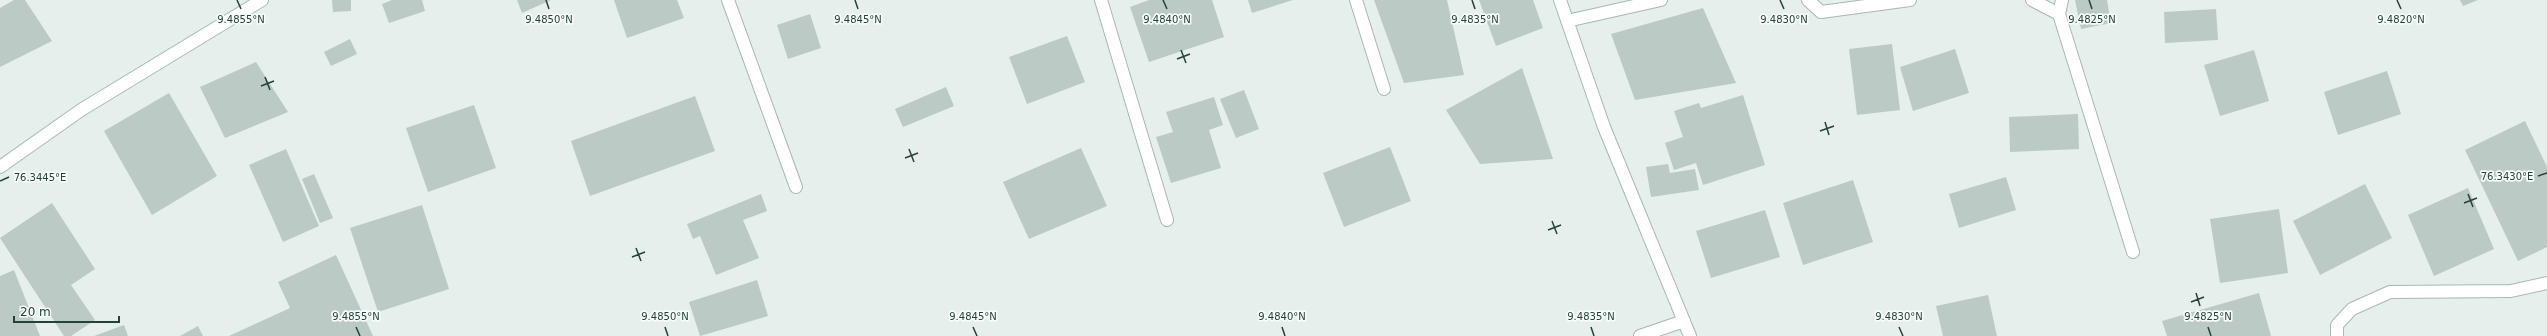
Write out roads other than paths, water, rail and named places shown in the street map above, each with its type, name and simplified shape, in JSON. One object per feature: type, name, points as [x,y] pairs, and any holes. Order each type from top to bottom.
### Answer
[{"type":"street","points":[[0,168],[81,110],[262,0]]},
{"type":"street","points":[[728,0],[796,187]]},
{"type":"street","points":[[1101,0],[1167,220]]},
{"type":"street","points":[[1356,0],[1384,89]]},
{"type":"street","points":[[1560,0],[1604,127],[1690,336]]},
{"type":"street","points":[[1567,22],[1661,0]]},
{"type":"street","points":[[1808,0],[1821,12],[1910,0]]},
{"type":"street","points":[[2032,0],[2060,14]]},
{"type":"street","points":[[2062,0],[2060,14],[2133,252]]},
{"type":"street","points":[[2337,336],[2337,325],[2352,309],[2390,292],[2511,291],[2547,283]]},
{"type":"street","points":[[1640,336],[1684,321]]}]
